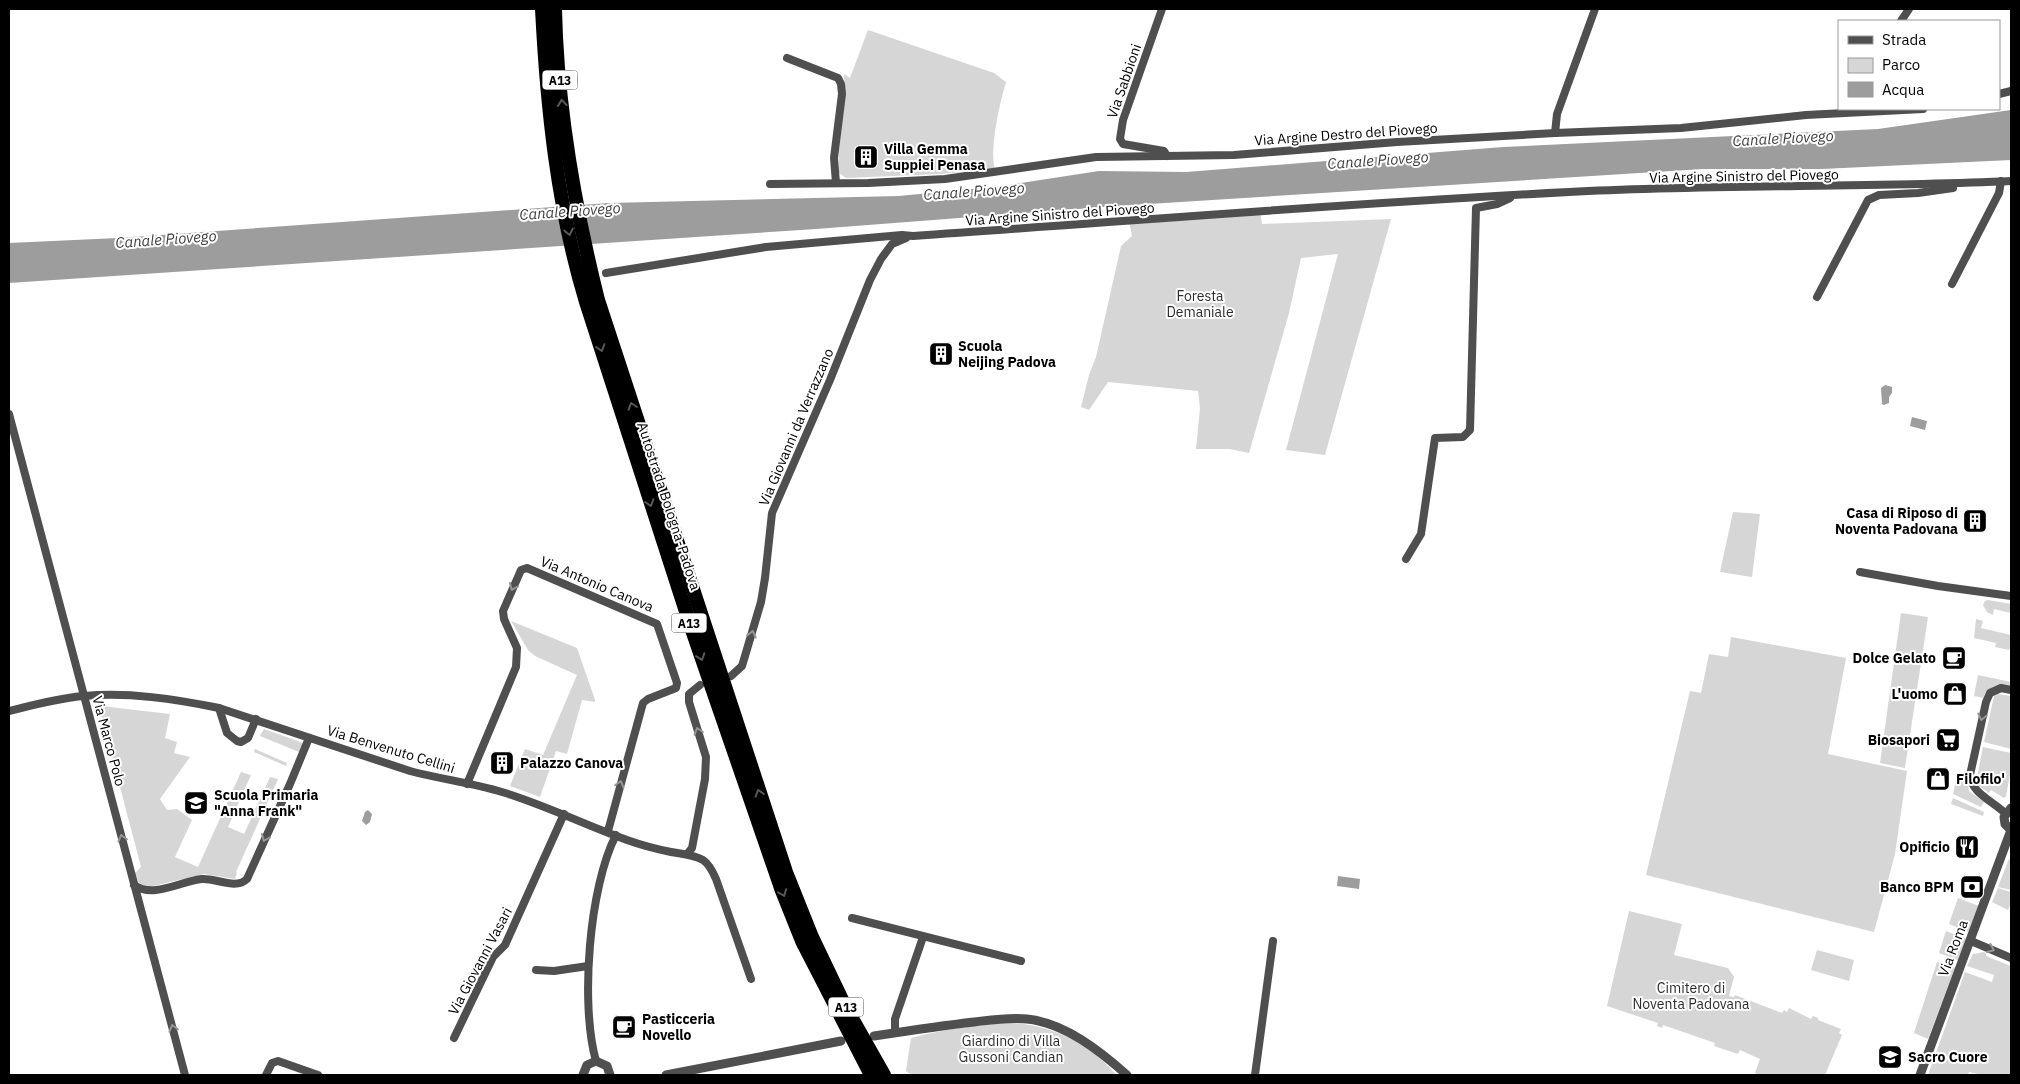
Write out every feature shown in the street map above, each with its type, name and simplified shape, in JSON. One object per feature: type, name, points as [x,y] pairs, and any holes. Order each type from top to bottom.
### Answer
[{"type":"highway","name":"Autostrada Bologna-Padova","points":[[542,9],[546,82],[580,226],[592,301],[807,939],[871,1075]]},
{"type":"highway","name":"Autostrada Bologna-Padova","points":[[556,9],[561,89],[561,150]]},
{"type":"highway","name":"Autostrada Bologna-Padova","points":[[807,939],[884,1075]]},
{"type":"street","name":"Via Sabbioni","points":[[1162,9],[1124,114],[1120,139],[1123,144],[1164,151],[1167,156]]},
{"type":"street","points":[[1555,133],[1557,114],[1595,9]]},
{"type":"street","points":[[1903,20],[1909,9]]},
{"type":"street","points":[[787,58],[838,78],[841,84],[842,94],[834,158],[836,183]]},
{"type":"street","name":"Via Argine Destro del Piovego","points":[[770,184],[945,179],[1096,157],[1234,155],[1555,133],[1682,128],[1806,115],[1888,110]]},
{"type":"street","name":"Via Argine Sinistro del Piovego","points":[[606,273],[766,247],[902,235],[913,236],[1517,196],[1678,188],[1854,187],[2011,180]]},
{"type":"street","points":[[1952,284],[1999,193],[2001,181]]},
{"type":"street","name":"Via Argine Sinistro del Piovego","points":[[1817,298],[1868,200],[1879,195],[1918,193],[1972,183]]},
{"type":"street","name":"Via Argine Sinistro del Piovego","points":[[1406,559],[1421,534],[1435,438],[1463,437],[1470,430],[1476,208],[1498,204],[1517,196]]},
{"type":"street","name":"Via Giovanni da Verrazzano","points":[[731,676],[742,666],[748,650],[765,578],[772,513],[830,380],[870,280],[881,259],[892,244],[902,238],[913,236]]},
{"type":"street","name":"Via Marco Polo","points":[[9,414],[185,1075]]},
{"type":"street","name":"Via Antonio Canova","points":[[468,784],[516,667],[516,648],[503,616],[520,570],[527,568],[657,624],[677,683],[676,688],[648,699],[643,703],[608,832]]},
{"type":"street","points":[[1860,572],[1946,588],[2011,596]]},
{"type":"street","points":[[688,853],[692,848],[706,758],[689,702],[689,694],[700,685]]},
{"type":"street","points":[[2008,810],[1988,799],[1974,788],[1970,783],[1970,775],[1986,702],[1990,693],[2001,688],[2011,690]]},
{"type":"street","name":"Via Benvenuto Cellini","points":[[9,711],[84,696],[115,695],[219,708],[410,771],[500,791],[608,832]]},
{"type":"street","points":[[219,708],[227,733],[237,741],[242,742],[248,738],[256,719]]},
{"type":"street","name":"Via Benvenuto Cellini","points":[[134,885],[144,891],[151,891],[206,879],[235,884],[243,883],[247,879],[309,738]]},
{"type":"street","name":"Via Roma","points":[[1920,1075],[2011,830],[2004,821],[2008,810]]},
{"type":"street","name":"Via Giovanni Vasari","points":[[454,1038],[492,958],[506,945],[564,814]]},
{"type":"street","points":[[608,832],[657,849],[682,854],[688,853],[703,860],[709,866],[716,878],[751,979]]},
{"type":"street","points":[[596,1061],[590,1038],[588,966],[598,887],[616,835]]},
{"type":"street","points":[[852,918],[1021,961]]},
{"type":"street","points":[[895,1033],[895,1019],[923,937]]},
{"type":"street","points":[[1255,1075],[1273,941]]},
{"type":"street","points":[[1971,941],[2011,958]]},
{"type":"street","points":[[536,970],[554,972],[588,966]]},
{"type":"street","points":[[874,1036],[1001,1019],[1028,1019],[1066,1032],[1099,1052],[1126,1075]]},
{"type":"street","points":[[666,1075],[841,1041]]},
{"type":"street","points":[[266,1075],[272,1063],[278,1061],[318,1075]]},
{"type":"street","points":[[584,1075],[588,1065],[596,1061],[608,1066],[612,1075]]},
{"type":"green space","points":[[868,30],[994,73],[1006,82],[994,138],[995,169],[940,174],[846,178],[839,173],[839,148],[845,87],[844,74],[850,78]]},
{"type":"green space","name":"Foresta Demaniale","points":[[1260,212],[1262,224],[1391,219],[1325,455],[1286,450],[1338,254],[1301,258],[1289,313],[1249,453],[1230,449],[1196,449],[1200,408],[1198,391],[1108,382],[1089,410],[1081,407],[1089,375],[1096,357],[1121,246],[1132,236],[1129,221]]},
{"type":"green space","points":[[1733,512],[1760,514],[1752,577],[1720,572]]},
{"type":"green space","points":[[1988,600],[2011,604],[2011,613],[1994,609],[1993,615],[1987,612],[1983,605]]},
{"type":"green space","points":[[1901,613],[1928,617],[1905,768],[1880,763]]},
{"type":"green space","points":[[1976,619],[1983,621],[1981,628],[2011,635],[2009,650],[1995,647],[1996,643],[1974,638]]},
{"type":"green space","points":[[511,621],[577,648],[595,700],[595,702],[582,700],[567,754],[556,751],[540,797],[510,786],[525,749],[543,755],[577,675],[535,656],[528,650]]},
{"type":"green space","points":[[1731,637],[1846,658],[1828,754],[1907,771],[1895,854],[1874,932],[1646,875],[1690,691],[1701,693],[1709,654],[1728,657]]},
{"type":"green space","points":[[1978,675],[2011,682],[2011,688],[1995,686],[1986,692],[1983,698],[1974,696]]},
{"type":"green space","points":[[1998,694],[2011,696],[2011,749],[1984,742],[1994,696]]},
{"type":"green space","name":"Scuola Primaria \"Anna Frank\"","points":[[99,707],[170,714],[165,738],[177,742],[174,753],[190,757],[160,799],[167,810],[177,809],[192,820],[175,857],[198,867],[241,772],[251,775],[228,827],[244,834],[270,777],[278,779],[236,872],[235,879],[204,874],[149,887],[139,884],[135,873],[141,867]]},
{"type":"green space","points":[[264,729],[303,743],[299,752],[260,736]]},
{"type":"green space","points":[[1983,747],[2011,753],[2011,770],[2004,798],[1991,790],[1989,793],[1976,782]]},
{"type":"green space","points":[[255,749],[287,763],[286,766],[254,752]]},
{"type":"green space","points":[[1957,775],[1967,777],[1969,791],[1984,802],[1981,807],[1953,794]]},
{"type":"green space","points":[[1953,798],[1984,812],[1983,816],[1951,804]]},
{"type":"green space","points":[[2009,859],[2011,860],[2011,890],[1998,887]]},
{"type":"green space","points":[[1998,888],[2011,892],[2011,903],[2008,910],[1992,902]]},
{"type":"green space","points":[[1958,898],[1979,906],[1968,932],[1949,924]]},
{"type":"green space","name":"Cimitero di Noventa Padovana","points":[[1629,911],[1682,924],[1674,955],[1728,968],[1734,977],[1729,996],[1734,997],[1735,995],[1782,1013],[1784,1010],[1787,1012],[1789,1008],[1811,1019],[1813,1016],[1818,1018],[1818,1020],[1841,1029],[1839,1033],[1842,1035],[1825,1075],[1760,1075],[1755,1073],[1760,1059],[1740,1050],[1738,1054],[1714,1046],[1715,1043],[1663,1025],[1662,1028],[1657,1026],[1658,1023],[1607,1006]]},
{"type":"green space","points":[[1946,931],[1966,939],[1958,960],[1939,953]]},
{"type":"green space","points":[[1817,950],[1854,960],[1849,981],[1811,970]]},
{"type":"green space","points":[[1984,952],[1986,956],[2011,966],[2011,1075],[1982,1075],[1969,1072],[1968,1075],[1928,1075],[1965,972],[1992,982],[1994,975],[1967,966],[1973,954]]},
{"type":"green space","points":[[1937,962],[1955,968],[1928,1039],[1914,1033]]},
{"type":"green space","name":"Giardino di Villa Gussoni Candian","points":[[1010,1023],[1040,1027],[1069,1038],[1095,1054],[1116,1075],[912,1075],[906,1071],[911,1038],[960,1028]]},
{"type":"water","name":"Canale Piovego","points":[[2011,110],[2011,160],[1822,169],[1703,169],[1117,206],[816,229],[9,283],[9,243],[118,238],[609,203],[899,196],[1002,186],[1099,171],[1186,172],[1503,147],[1878,129]]},
{"type":"water","points":[[1885,385],[1892,387],[1892,393],[1889,397],[1889,403],[1884,405],[1882,404],[1881,388]]},
{"type":"water","points":[[1912,417],[1927,421],[1925,430],[1910,426]]},
{"type":"water","points":[[368,810],[372,814],[370,822],[366,825],[362,821],[365,812]]},
{"type":"water","points":[[1338,876],[1360,879],[1359,889],[1337,886]]},
{"type":"place","name":"Villa Gemma Suppiei Penasa","points":[[866,157]]},
{"type":"place","name":"Scuola Neijing Padova","points":[[941,354]]},
{"type":"place","name":"Casa di Riposo di Noventa Padovana","points":[[1975,521]]},
{"type":"place","name":"Dolce Gelato","points":[[1954,658]]},
{"type":"place","name":"L'uomo","points":[[1955,694]]},
{"type":"place","name":"Biosapori","points":[[1948,740]]},
{"type":"place","name":"Palazzo Canova","points":[[502,763]]},
{"type":"place","name":"Filofilo'","points":[[1938,779]]},
{"type":"place","name":"Scuola Primaria \"Anna Frank\"","points":[[196,803]]},
{"type":"place","name":"Opificio","points":[[1967,847]]},
{"type":"place","name":"Banco BPM","points":[[1972,887]]},
{"type":"place","name":"Pasticceria Novello","points":[[624,1027]]},
{"type":"place","name":"Sacro Cuore","points":[[1890,1057]]}]
